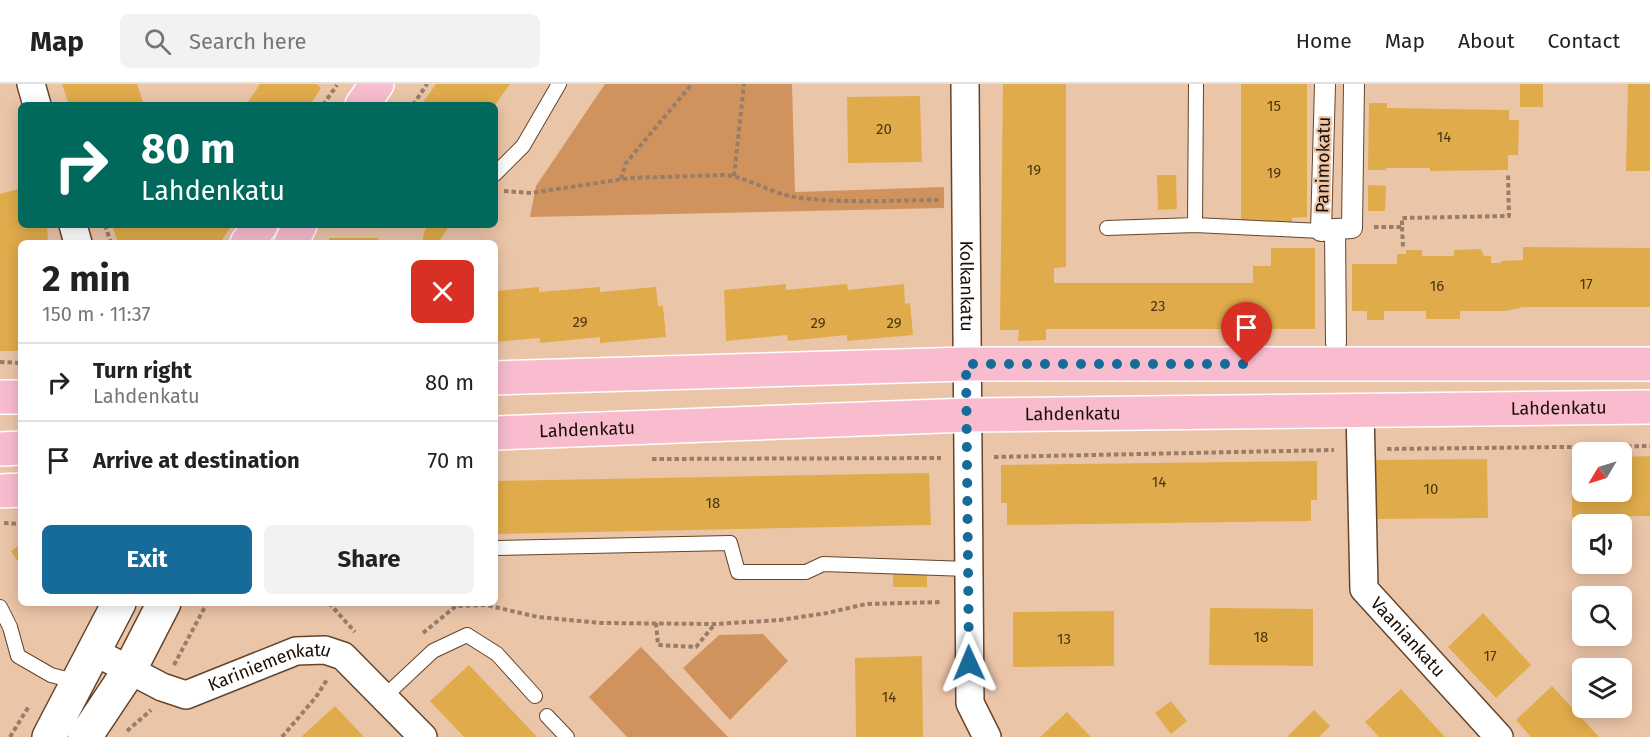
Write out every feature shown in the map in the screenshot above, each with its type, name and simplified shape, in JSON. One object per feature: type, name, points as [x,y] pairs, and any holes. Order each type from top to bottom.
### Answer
[{"type":"main road","points":[[364,102],[377,84]]},
{"type":"main road","points":[[249,240],[259,228]]},
{"type":"main road","points":[[498,378],[966,364],[1650,364]]},
{"type":"main road","points":[[0,397],[18,397]]},
{"type":"main road","name":"Lahdenkatu","points":[[498,433],[968,415],[1650,407]]},
{"type":"main road","points":[[0,449],[18,448]]},
{"type":"main road","points":[[0,491],[18,490]]},
{"type":"street","points":[[30,84],[36,102]]},
{"type":"street","name":"Kolkankatu","points":[[965,84],[970,703],[987,737]]},
{"type":"street","points":[[1325,91],[1354,92]]},
{"type":"street","name":"Panimokatu","points":[[1325,91],[1323,171],[1336,229],[1336,343]]},
{"type":"street","name":"Panimokatu","points":[[1336,229],[1353,172],[1354,92]]},
{"type":"street","points":[[1323,171],[1353,172]]},
{"type":"street","name":"Vaaniankatu","points":[[1360,410],[1364,588],[1499,737]]},
{"type":"street","points":[[49,737],[118,606]]},
{"type":"street","points":[[85,737],[129,671],[162,606]]},
{"type":"street","name":"Kariniemenkatu","points":[[95,652],[129,671],[162,698],[186,695],[296,651],[325,650],[343,656],[423,737]]},
{"type":"lane","points":[[498,171],[523,146],[559,84]]},
{"type":"lane","points":[[1196,84],[1196,225]]},
{"type":"lane","points":[[1107,228],[1196,225],[1336,229]]},
{"type":"lane","points":[[498,548],[730,543],[738,572],[806,573],[823,564],[968,569]]},
{"type":"lane","points":[[0,607],[10,627],[18,656],[51,675],[78,682]]},
{"type":"lane","points":[[384,697],[434,651],[467,635],[496,654],[535,696]]},
{"type":"lane","points":[[547,716],[567,737]]},
{"type":"path","points":[[325,102],[338,84]]},
{"type":"path","points":[[415,102],[427,84]]},
{"type":"path","points":[[621,179],[626,163],[692,84]]},
{"type":"path","points":[[734,176],[744,84]]},
{"type":"path","points":[[1403,247],[1402,218],[1509,216],[1508,173]]},
{"type":"path","points":[[498,189],[531,193],[621,179],[734,176],[769,191],[809,199],[951,200]]},
{"type":"path","points":[[1336,229],[1402,227]]},
{"type":"path","points":[[0,362],[18,363]]},
{"type":"path","points":[[650,459],[968,458],[1360,449],[1650,446]]},
{"type":"path","points":[[0,523],[18,524]]},
{"type":"path","points":[[490,606],[538,617],[601,623],[715,624],[780,620],[866,604],[968,602]]},
{"type":"path","points":[[120,737],[162,698],[206,606]]},
{"type":"path","points":[[332,606],[358,636]]},
{"type":"path","points":[[419,636],[456,606]]},
{"type":"path","points":[[656,623],[658,645],[696,647],[715,624]]},
{"type":"path","points":[[321,673],[330,673],[338,681]]},
{"type":"path","points":[[282,737],[316,697],[330,673]]},
{"type":"path","points":[[10,737],[32,701]]},
{"type":"shaded area","points":[[605,84],[792,84],[795,192],[944,187],[944,208],[530,217],[536,186]]},
{"type":"shaded area","points":[[763,634],[788,661],[730,720],[683,668],[719,635]]},
{"type":"shaded area","points":[[641,647],[728,737],[627,737],[589,697]]},
{"type":"building","points":[[62,84],[137,84],[143,102],[68,102]]},
{"type":"building","points":[[260,84],[316,84],[321,88],[312,102],[248,102]]},
{"type":"building","points":[[436,84],[510,84],[497,102],[423,102]]},
{"type":"building","points":[[1003,84],[1066,84],[1066,267],[1054,268],[1054,283],[1253,283],[1253,266],[1271,266],[1271,248],[1315,248],[1315,329],[1046,329],[1046,340],[1018,341],[1019,330],[1000,330]]},
{"type":"building","points":[[1241,84],[1307,84],[1307,217],[1292,218],[1292,223],[1241,223]]},
{"type":"building","points":[[1520,84],[1543,84],[1543,107],[1520,107]]},
{"type":"building","points":[[1628,84],[1650,84],[1650,171],[1626,171]]},
{"type":"building","points":[[920,96],[922,162],[848,163],[847,97]]},
{"type":"building","points":[[1369,103],[1387,103],[1387,108],[1509,110],[1509,120],[1519,120],[1518,155],[1508,155],[1508,170],[1430,171],[1430,168],[1386,168],[1386,170],[1368,170]]},
{"type":"building","points":[[1157,175],[1176,175],[1177,209],[1158,210]]},
{"type":"building","points":[[1368,185],[1386,186],[1385,211],[1368,211]]},
{"type":"building","points":[[18,189],[18,228],[47,228],[48,240],[18,240],[18,351],[0,351],[0,194]]},
{"type":"building","points":[[113,228],[230,228],[222,240],[117,240]]},
{"type":"building","points":[[427,228],[448,228],[440,240],[423,240]]},
{"type":"building","points":[[329,238],[378,238],[378,240],[329,240]]},
{"type":"building","points":[[1523,247],[1650,248],[1650,307],[1523,307],[1506,311],[1460,311],[1460,319],[1426,319],[1426,311],[1384,311],[1384,320],[1367,320],[1367,311],[1352,311],[1352,264],[1397,264],[1397,254],[1406,254],[1406,250],[1422,250],[1422,256],[1454,256],[1454,250],[1481,249],[1484,256],[1491,256],[1491,263],[1501,263],[1501,261],[1523,260]]},
{"type":"building","points":[[786,284],[786,290],[847,284],[848,290],[904,284],[905,304],[910,303],[913,335],[847,341],[847,335],[788,341],[787,335],[726,341],[724,290]]},
{"type":"building","points":[[539,287],[539,292],[600,287],[600,292],[656,287],[658,306],[663,306],[666,337],[600,343],[600,337],[540,343],[540,338],[498,342],[498,291]]},
{"type":"building","points":[[1650,456],[1650,516],[1572,514],[1572,502],[1632,502],[1632,457]]},
{"type":"building","points":[[1487,459],[1488,518],[1374,519],[1373,460]]},
{"type":"building","points":[[1317,461],[1317,500],[1311,500],[1311,521],[1007,525],[1007,503],[1001,503],[1001,465]]},
{"type":"building","points":[[929,473],[931,525],[498,534],[498,481]]},
{"type":"building","points":[[18,546],[18,562],[11,551]]},
{"type":"building","points":[[927,573],[927,587],[893,587],[893,574]]},
{"type":"building","points":[[1210,608],[1313,609],[1313,666],[1209,665]]},
{"type":"building","points":[[1114,611],[1114,666],[1013,667],[1013,612]]},
{"type":"building","points":[[1483,613],[1531,665],[1496,698],[1448,647]]},
{"type":"building","points":[[922,656],[923,737],[856,737],[855,658]]},
{"type":"building","points":[[469,665],[537,737],[464,737],[430,701]]},
{"type":"building","points":[[1552,686],[1572,708],[1572,718],[1581,718],[1599,737],[1531,737],[1516,720]]},
{"type":"building","points":[[1401,689],[1445,737],[1379,737],[1365,722]]},
{"type":"building","points":[[1171,701],[1187,721],[1171,734],[1155,713]]},
{"type":"building","points":[[335,706],[364,737],[301,737]]},
{"type":"building","points":[[1314,710],[1330,726],[1319,737],[1287,737]]},
{"type":"building","points":[[1067,712],[1091,737],[1040,737]]},
{"type":"route","points":[[969,663],[966,364],[1247,364]]}]
